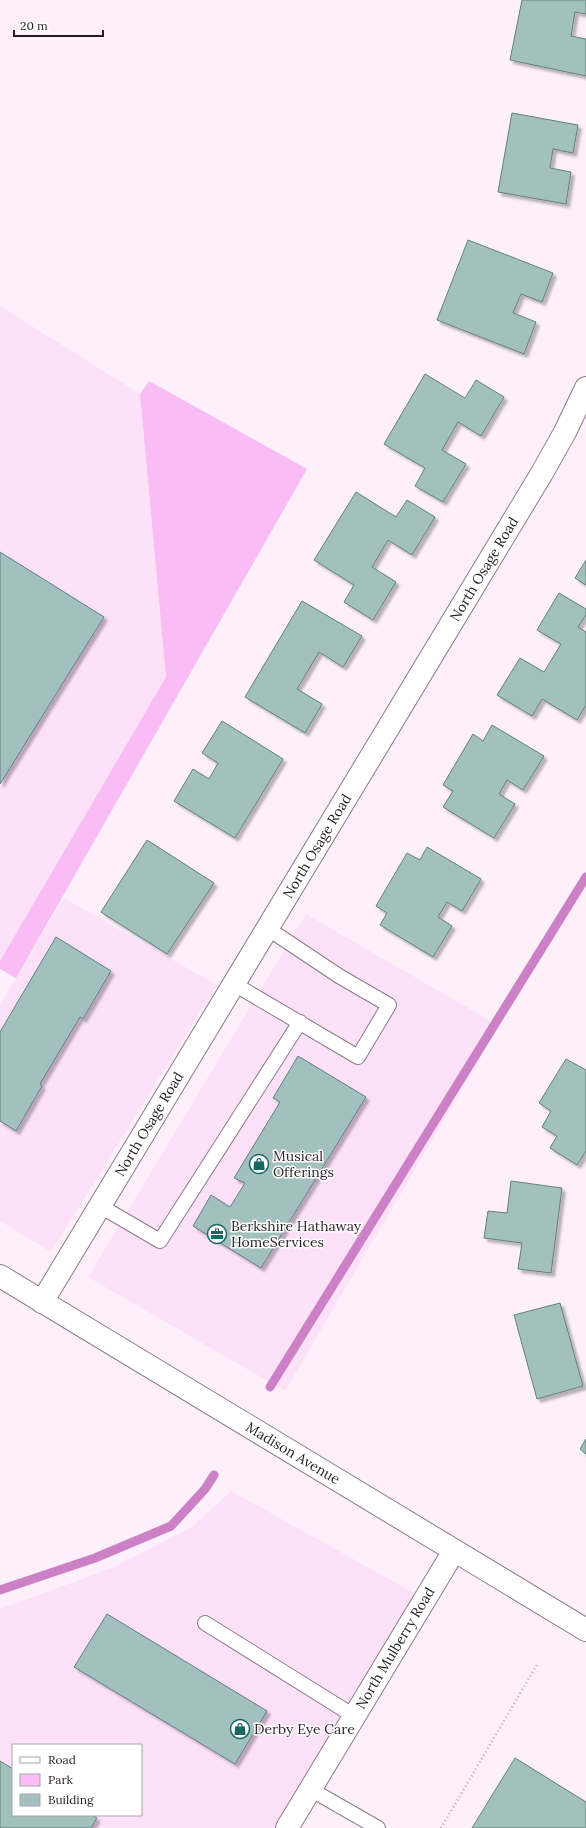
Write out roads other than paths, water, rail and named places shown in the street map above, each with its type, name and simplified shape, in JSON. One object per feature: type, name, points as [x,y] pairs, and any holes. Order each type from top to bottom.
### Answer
[{"type":"street","name":"North Osage Road","points":[[42,1302],[542,473],[565,432],[586,388]]},
{"type":"street","name":"Madison Avenue","points":[[0,1276],[586,1630]]},
{"type":"street","name":"North Mulberry Road","points":[[287,1828],[454,1551]]},
{"type":"lane","points":[[234,984],[358,1057],[389,1005],[339,976],[267,928]]},
{"type":"lane","points":[[100,1206],[160,1241],[300,1022]]},
{"type":"lane","points":[[205,1623],[354,1716]]},
{"type":"lane","points":[[310,1789],[378,1828]]},
{"type":"waterway","points":[[270,1387],[586,877]]},
{"type":"waterway","points":[[0,1590],[95,1558],[171,1526],[205,1489],[214,1475]]},
{"type":"place","name":"Musical Offerings","points":[[259,1164]]},
{"type":"place","name":"Berkshire Hathaway HomeServices","points":[[217,1234]]},
{"type":"place","name":"Derby Eye Care","points":[[240,1729]]}]
